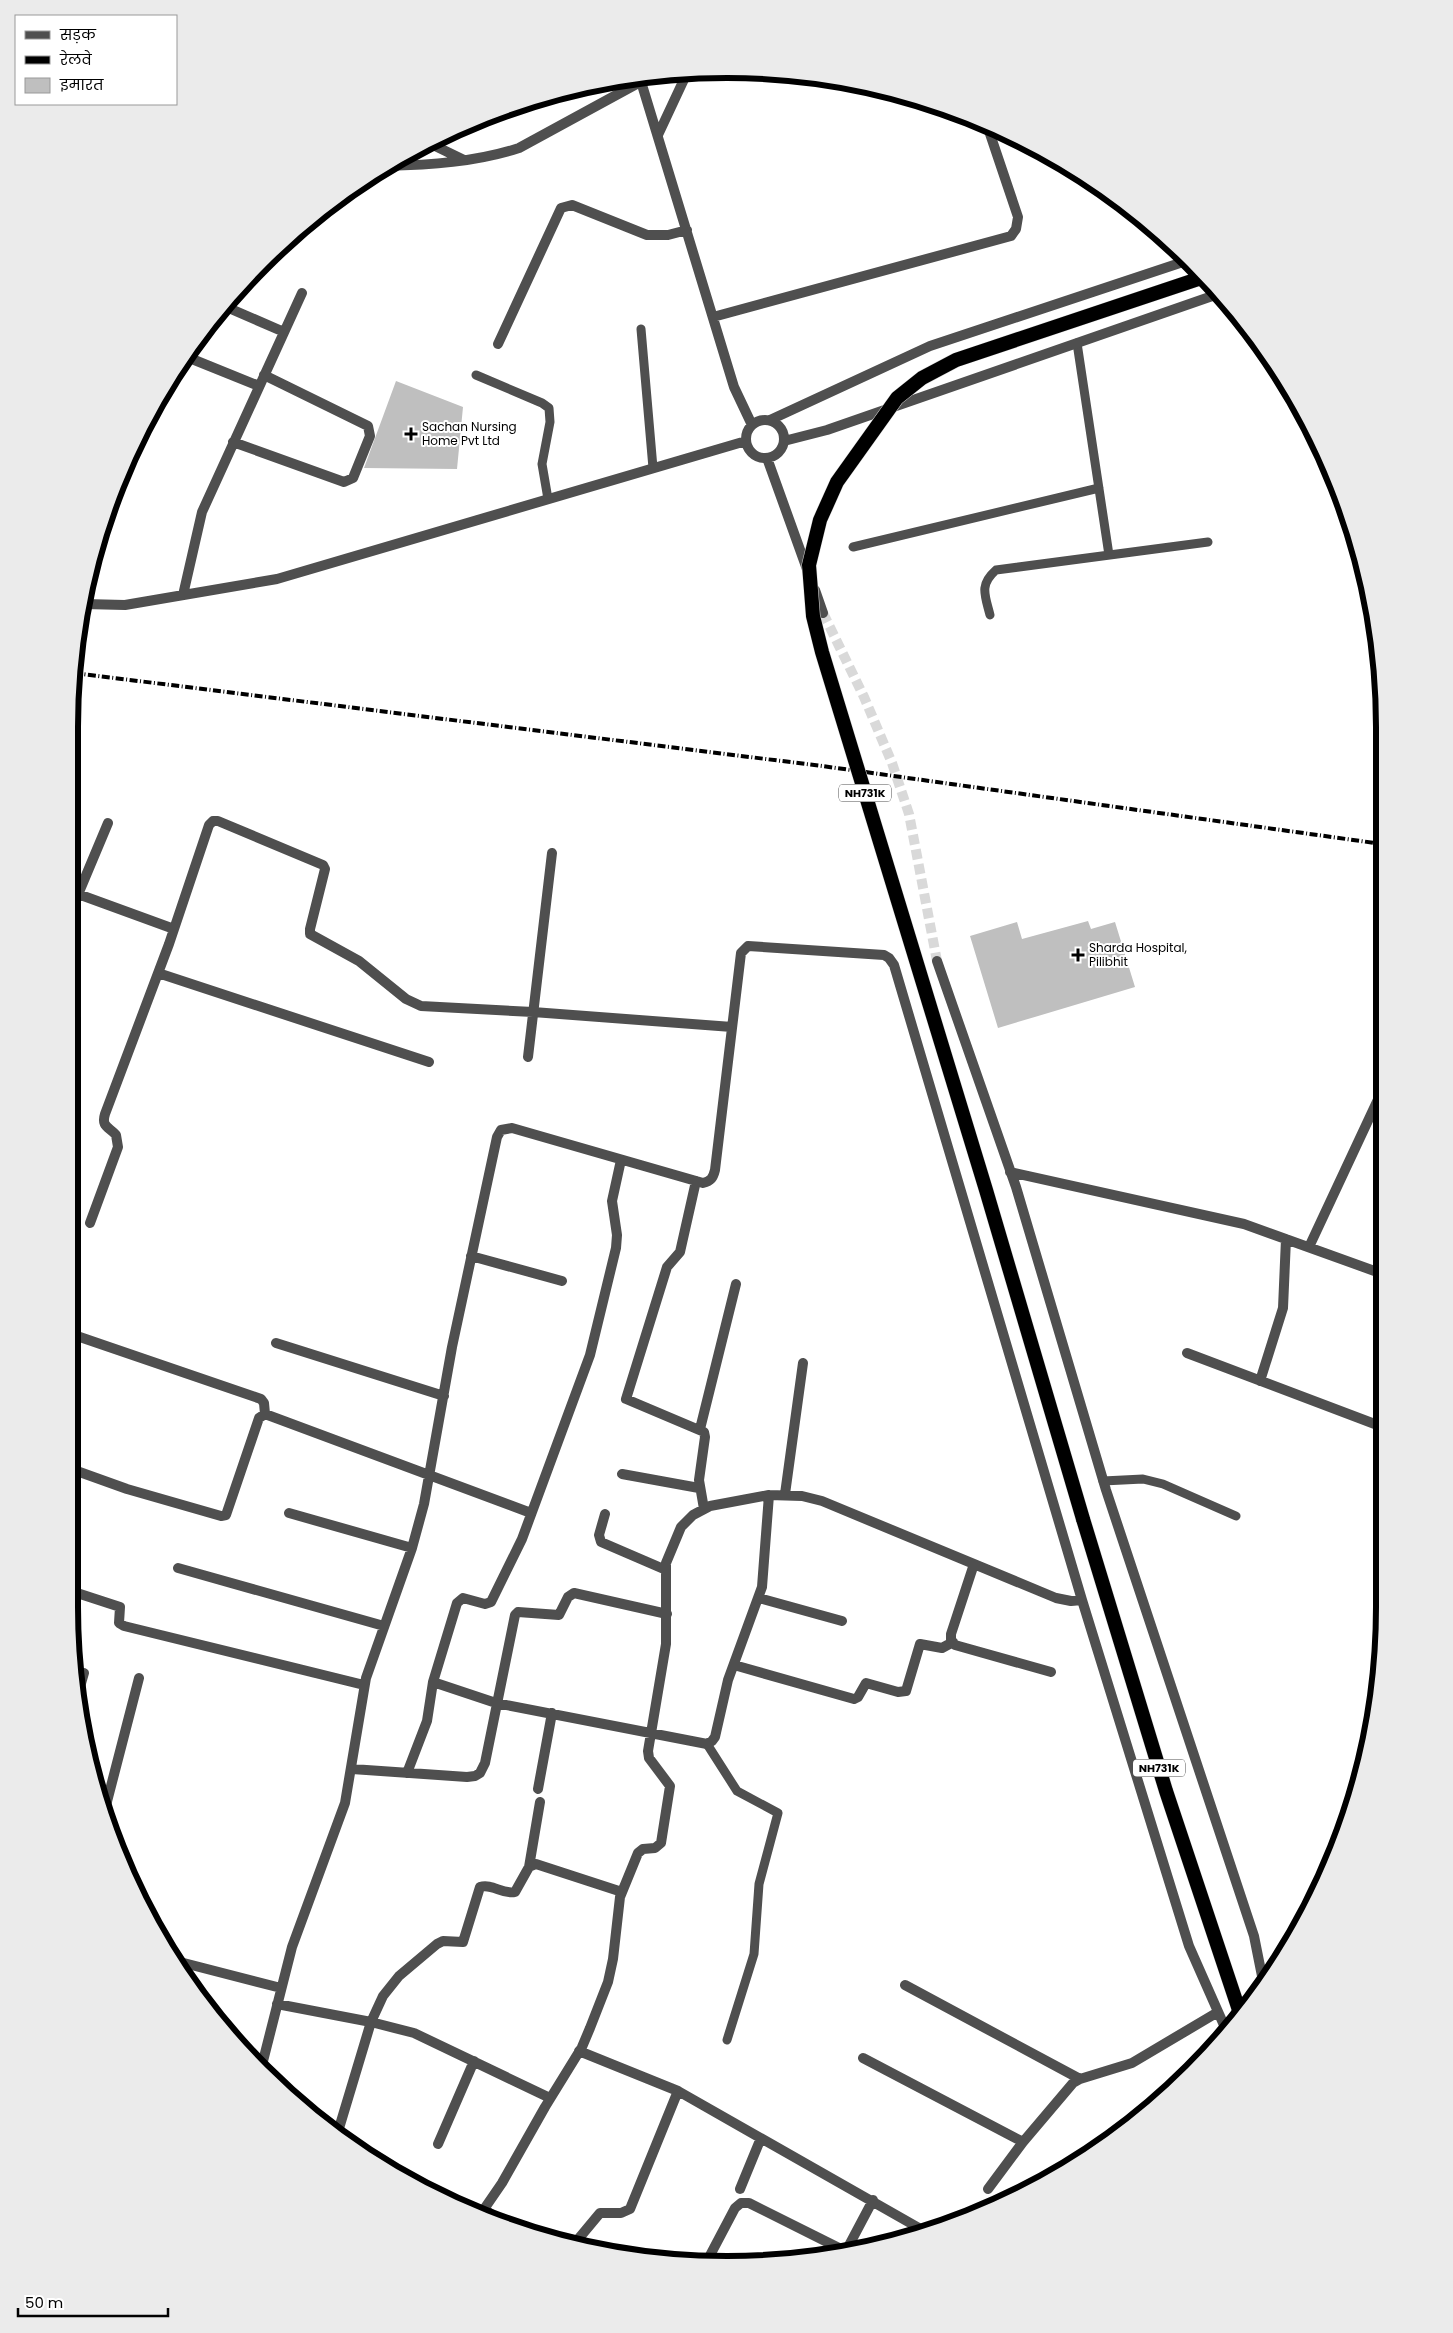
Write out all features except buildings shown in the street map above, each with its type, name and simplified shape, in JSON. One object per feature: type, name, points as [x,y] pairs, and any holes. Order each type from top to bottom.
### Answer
[{"type":"highway","name":"NH731K","points":[[1196,280],[956,360],[922,378],[896,398],[838,482],[820,520],[809,565],[813,616],[822,652],[1166,1791],[1238,2006]]},
{"type":"street","points":[[658,135],[684,79]]},
{"type":"street","points":[[642,83],[734,387],[752,425]]},
{"type":"street","points":[[400,165],[466,161],[497,155],[519,148],[627,85]]},
{"type":"street","points":[[713,317],[1010,236],[1016,229],[1018,217],[991,134]]},
{"type":"street","points":[[435,146],[466,161]]},
{"type":"street","points":[[498,344],[561,208],[572,205],[647,235],[657,236],[687,230]]},
{"type":"street","points":[[770,420],[781,428],[784,441],[779,452],[767,458],[756,455],[748,447],[746,441],[752,425],[764,420],[770,420],[930,346],[1179,262]]},
{"type":"street","points":[[184,595],[202,512],[302,293]]},
{"type":"street","points":[[784,441],[827,430],[1211,296]]},
{"type":"street","points":[[231,309],[284,332]]},
{"type":"street","points":[[192,359],[259,386]]},
{"type":"street","points":[[234,442],[344,482],[353,478],[370,436],[368,426],[264,375]]},
{"type":"street","points":[[89,604],[125,605],[277,579],[746,441]]},
{"type":"street","points":[[767,458],[822,613]]},
{"type":"street","points":[[90,1223],[119,1140],[105,1126],[103,1121],[174,929],[209,825],[213,821],[218,821],[323,865],[325,869],[310,934],[360,961],[413,1004],[732,1027]]},
{"type":"street","points":[[108,823],[78,894],[174,929]]},
{"type":"street","points":[[528,1057],[552,854]]},
{"type":"street","points":[[263,2060],[281,1988],[304,1911],[341,1818],[352,1769],[364,1685],[412,1548],[429,1474],[471,1256],[497,1137],[501,1130],[512,1128],[703,1184],[714,1178],[741,952],[748,946],[884,954],[894,965],[1082,1600],[1189,1946],[1223,2023]]},
{"type":"street","points":[[937,961],[1010,1172],[1103,1481],[1254,1936],[1261,1973]]},
{"type":"street","points":[[158,973],[429,1062]]},
{"type":"street","points":[[1309,1247],[1376,1104]]},
{"type":"street","points":[[407,1773],[427,1720],[433,1682],[457,1603],[463,1598],[486,1604],[491,1602],[516,1552],[531,1514],[592,1346],[616,1248],[617,1235],[612,1201],[621,1160]]},
{"type":"street","points":[[1010,1172],[1222,1218],[1376,1271]]},
{"type":"street","points":[[696,1182],[680,1252],[667,1267],[626,1399],[700,1429],[705,1437],[700,1488],[704,1509]]},
{"type":"street","points":[[1260,1381],[1283,1308],[1286,1239]]},
{"type":"street","points":[[471,1256],[562,1280]]},
{"type":"street","points":[[700,1429],[736,1284]]},
{"type":"street","points":[[78,1337],[261,1399],[264,1404],[265,1414]]},
{"type":"street","points":[[276,1343],[444,1396]]},
{"type":"street","points":[[1187,1353],[1376,1424]]},
{"type":"street","points":[[785,1494],[803,1363]]},
{"type":"street","points":[[265,1414],[429,1474],[531,1514]]},
{"type":"street","points":[[78,1471],[127,1489],[222,1516],[229,1512],[259,1418],[265,1414]]},
{"type":"street","points":[[622,1474],[700,1488]]},
{"type":"street","points":[[484,2208],[502,2183],[579,2050],[608,1982],[613,1959],[616,1918],[622,1892],[638,1853],[643,1849],[655,1848],[661,1843],[670,1786],[650,1758],[651,1732],[666,1644],[666,1563],[681,1527],[693,1515],[704,1509],[769,1495],[785,1494],[822,1501],[1056,1598],[1071,1601],[1082,1600]]},
{"type":"street","points":[[433,1682],[496,1703],[707,1744],[715,1737],[722,1702],[759,1598],[764,1573],[769,1495]]},
{"type":"street","points":[[289,1514],[412,1548]]},
{"type":"street","points":[[605,1514],[599,1535],[601,1542],[666,1570]]},
{"type":"street","points":[[974,1564],[951,1634],[953,1642],[960,1647],[1051,1672]]},
{"type":"street","points":[[178,1568],[384,1626]]},
{"type":"street","points":[[78,1593],[120,1606],[119,1623],[124,1626],[364,1685]]},
{"type":"street","points":[[352,1769],[467,1777],[480,1773],[485,1763],[515,1615],[518,1612],[559,1615],[568,1597],[574,1593],[667,1614]]},
{"type":"street","points":[[759,1598],[842,1621]]},
{"type":"street","points":[[734,1665],[854,1699],[858,1697],[866,1683],[898,1692],[906,1691],[920,1644],[942,1648],[947,1647],[953,1642]]},
{"type":"street","points":[[82,1680],[84,1673]]},
{"type":"street","points":[[108,1801],[139,1678]]},
{"type":"street","points":[[538,1790],[552,1713]]},
{"type":"street","points":[[339,2127],[371,2022],[383,1996],[399,1976],[437,1944],[443,1941],[463,1942],[466,1939],[480,1887],[485,1885],[507,1893],[515,1892],[529,1867],[540,1802]]},
{"type":"street","points":[[529,1867],[536,1864],[622,1892]]},
{"type":"street","points":[[185,1963],[281,1988]]},
{"type":"street","points":[[905,1985],[1080,2079]]},
{"type":"street","points":[[277,2004],[371,2022],[414,2033],[550,2098]]},
{"type":"street","points":[[988,2189],[1023,2142],[1073,2083],[1080,2079],[1132,2064],[1218,2012]]},
{"type":"street","points":[[579,2050],[678,2091],[873,2200],[914,2227]]},
{"type":"street","points":[[863,2058],[1023,2142]]},
{"type":"street","points":[[438,2144],[474,2061]]},
{"type":"street","points":[[579,2238],[600,2213],[621,2213],[630,2209],[678,2091]]},
{"type":"street","points":[[740,2189],[761,2138]]},
{"type":"street","points":[[849,2244],[873,2200]]},
{"type":"street","points":[[710,2255],[735,2208],[741,2203],[749,2203],[835,2246]]},
{"type":"lane","points":[[641,329],[653,468]]},
{"type":"lane","points":[[1077,342],[1109,555]]},
{"type":"lane","points":[[476,375],[542,402],[549,408],[550,422],[542,464],[548,499]]},
{"type":"lane","points":[[853,547],[1099,488]]},
{"type":"lane","points":[[990,615],[984,588],[987,578],[996,570],[1208,542]]},
{"type":"lane","points":[[1103,1481],[1143,1479],[1163,1484],[1236,1516]]},
{"type":"lane","points":[[707,1744],[738,1792],[778,1813],[759,1884],[754,1954],[727,2040]]},
{"type":"tunnel","points":[[823,613],[864,697],[892,763],[909,814],[937,961]]},
{"type":"railway","points":[[80,674],[822,766],[1376,843]]},
{"type":"place","name":"Sachan Nursing Home Pvt Ltd","points":[[411,434]]},
{"type":"place","name":"Sharda Hospital, Pilibhit","points":[[1078,955]]}]
